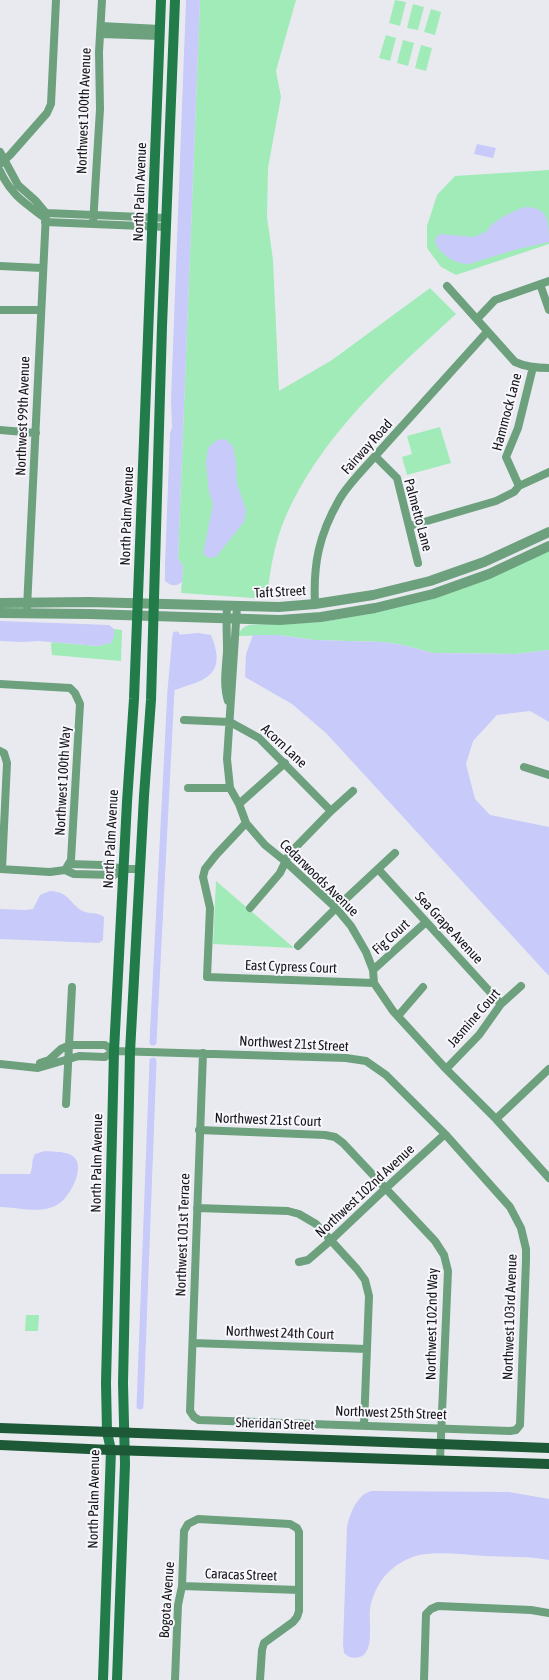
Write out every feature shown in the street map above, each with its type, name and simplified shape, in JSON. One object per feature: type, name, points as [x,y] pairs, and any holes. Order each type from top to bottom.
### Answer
[{"type":"main road","name":"North Palm Avenue","points":[[103,1680],[111,1450],[107,1432],[106,1383],[114,1051],[138,617],[161,0]]},
{"type":"main road","name":"North Palm Avenue","points":[[117,1680],[125,1450],[123,1383],[130,1052],[151,700],[155,604],[161,348],[174,0]]},
{"type":"main road","name":"Sheridan Street","points":[[0,1428],[549,1448]]},
{"type":"main road","points":[[0,1445],[549,1464]]},
{"type":"street","points":[[2,162],[47,113],[52,104],[56,0]]},
{"type":"street","name":"Northwest 100th Avenue","points":[[93,220],[100,109],[102,0]]},
{"type":"street","points":[[101,30],[160,32]]},
{"type":"street","points":[[0,152],[2,162],[18,185],[36,201],[45,218]]},
{"type":"street","points":[[0,171],[12,191],[21,201],[45,218],[166,222]]},
{"type":"street","name":"Northwest 99th Avenue","points":[[27,614],[45,218]]},
{"type":"street","points":[[0,266],[42,268]]},
{"type":"street","points":[[477,319],[495,300],[549,281]]},
{"type":"street","points":[[540,284],[549,310]]},
{"type":"street","points":[[447,286],[487,332],[516,362],[533,368],[549,368]]},
{"type":"street","points":[[0,310],[40,310]]},
{"type":"street","name":"Fairway Road","points":[[315,604],[314,580],[318,547],[339,499],[358,475],[376,457],[487,332]]},
{"type":"street","points":[[148,347],[161,348]]},
{"type":"street","name":"Hammock Lane","points":[[519,486],[506,458],[518,428],[533,368]]},
{"type":"street","points":[[0,430],[36,433]]},
{"type":"street","name":"Palmetto Lane","points":[[376,457],[397,478],[418,563]]},
{"type":"street","points":[[410,526],[496,501],[514,492],[519,486],[549,472]]},
{"type":"street","name":"Taft Street","points":[[0,603],[27,604],[89,602],[232,607],[279,607],[315,604],[373,595],[430,582],[484,562],[549,532]]},
{"type":"street","name":"Taft Street","points":[[0,614],[89,614],[226,620],[280,620],[321,617],[375,608],[430,595],[482,577],[549,546]]},
{"type":"street","name":"Cedarwoods Avenue","points":[[232,607],[236,620],[227,760],[230,788],[239,804],[246,823],[265,845],[286,862],[336,908],[351,926],[366,952],[373,970],[374,983]]},
{"type":"street","name":"Cedarwoods Avenue","points":[[231,705],[227,700],[224,672],[227,652],[226,620],[232,607]]},
{"type":"street","name":"Northwest 100th Way","points":[[0,684],[70,688],[75,693],[80,704],[69,864]]},
{"type":"street","name":"Acorn Lane","points":[[184,720],[230,722],[259,738],[331,811]]},
{"type":"street","points":[[0,751],[4,754],[7,763],[1,869],[50,872],[69,864],[100,862],[104,865],[124,869],[141,869]]},
{"type":"street","points":[[239,804],[285,763]]},
{"type":"street","points":[[524,767],[549,775]]},
{"type":"street","points":[[188,788],[230,788]]},
{"type":"street","points":[[250,908],[280,873],[289,854],[353,791]]},
{"type":"street","name":"East Cypress Court","points":[[246,823],[205,869],[203,877],[210,908],[207,977],[374,983]]},
{"type":"street","points":[[298,946],[395,853]]},
{"type":"street","points":[[69,864],[74,874],[114,875],[124,869]]},
{"type":"street","name":"Sea Grape Avenue","points":[[378,869],[501,1004]]},
{"type":"street","name":"Fig Court","points":[[373,970],[426,922]]},
{"type":"street","points":[[374,983],[398,1016],[446,1069],[547,1172]]},
{"type":"street","name":"Jasmine Court","points":[[446,1069],[479,1035],[501,1004],[521,986]]},
{"type":"street","points":[[66,1104],[72,987]]},
{"type":"street","points":[[398,1016],[423,987]]},
{"type":"street","points":[[81,1056],[82,1044]]},
{"type":"street","name":"Northwest 21st Street","points":[[21,1065],[25,1063],[44,1062],[61,1049],[70,1045],[82,1044],[105,1045],[114,1051],[130,1052],[346,1058],[366,1062],[386,1075],[445,1134]]},
{"type":"street","name":"Northwest 21st Street","points":[[0,1064],[21,1065],[24,1067],[45,1067],[81,1056],[105,1057],[114,1051]]},
{"type":"street","name":"Northwest 101st Terrace","points":[[194,1417],[190,1410],[203,1053]]},
{"type":"street","points":[[496,1119],[549,1069]]},
{"type":"street","name":"Northwest 21st Court","points":[[199,1130],[324,1135],[334,1137],[343,1142],[386,1188]]},
{"type":"street","name":"Northwest 102nd Avenue","points":[[299,1262],[308,1260],[330,1241],[445,1134]]},
{"type":"street","name":"Northwest 103rd Avenue","points":[[445,1134],[510,1207],[520,1228],[526,1249],[520,1425],[516,1430]]},
{"type":"street","name":"Northwest 102nd Way","points":[[386,1188],[435,1241],[444,1256],[448,1271],[440,1460]]},
{"type":"street","points":[[197,1208],[288,1211],[299,1214],[316,1224],[357,1269],[365,1280],[369,1296],[364,1425]]},
{"type":"street","name":"Northwest 24th Court","points":[[193,1343],[367,1349]]},
{"type":"street","name":"Northwest 25th Street","points":[[194,1417],[199,1420],[516,1430]]},
{"type":"street","name":"Bogota Avenue","points":[[176,1680],[178,1605],[182,1586],[184,1531],[188,1524],[198,1520],[290,1524],[297,1528],[300,1536],[299,1590]]},
{"type":"street","name":"Caracas Street","points":[[182,1586],[299,1590]]},
{"type":"street","points":[[260,1680],[262,1650],[264,1643],[287,1627],[297,1617],[299,1611],[299,1590]]},
{"type":"street","points":[[424,1680],[426,1614],[431,1609],[438,1606],[531,1610],[549,1613]]},
{"type":"green space","points":[[200,0],[296,0],[276,71],[281,97],[268,168],[267,217],[273,260],[279,391],[332,360],[430,288],[456,314],[364,402],[343,426],[306,477],[281,527],[272,563],[267,599],[181,593],[183,566],[178,558]]},
{"type":"green space","points":[[395,0],[406,2],[400,26],[389,23]]},
{"type":"green space","points":[[413,4],[424,7],[418,30],[407,28]]},
{"type":"green space","points":[[431,9],[441,12],[435,35],[424,32]]},
{"type":"green space","points":[[386,35],[396,38],[390,61],[379,58]]},
{"type":"green space","points":[[403,40],[414,43],[408,66],[397,63]]},
{"type":"green space","points":[[421,45],[432,48],[426,71],[415,68]]},
{"type":"green space","points":[[549,170],[549,244],[456,275],[441,267],[427,248],[427,226],[437,195],[455,176]]},
{"type":"green space","points":[[440,427],[451,463],[407,475],[402,457],[412,454],[407,436]]},
{"type":"green space","points":[[549,548],[549,650],[516,654],[433,653],[403,645],[383,642],[314,640],[278,635],[238,636],[242,629],[249,625],[321,622],[369,614],[403,606]]},
{"type":"green space","points":[[114,629],[122,630],[121,661],[52,655],[52,642],[98,646],[110,643],[113,637]]},
{"type":"green space","points":[[216,881],[294,948],[213,944]]},
{"type":"green space","points":[[26,1315],[39,1315],[38,1331],[25,1331]]},
{"type":"water","points":[[186,0],[200,0],[178,558],[183,566],[182,582],[178,585],[174,585],[165,581],[165,564],[170,433],[172,427],[171,400]]},
{"type":"water","points":[[477,144],[496,148],[493,158],[474,154]]},
{"type":"water","points":[[524,207],[538,210],[546,217],[549,228],[549,242],[514,250],[469,264],[464,264],[453,260],[443,254],[437,245],[435,240],[439,234],[474,237],[487,231],[491,225],[504,216]]},
{"type":"water","points":[[225,439],[233,446],[236,462],[237,484],[246,510],[244,522],[216,557],[209,558],[203,554],[213,504],[209,492],[206,463],[208,448],[217,440]]},
{"type":"water","points":[[0,621],[109,625],[114,629],[114,637],[111,643],[98,646],[39,641],[0,641]]},
{"type":"water","points":[[198,633],[211,635],[217,661],[215,667],[212,673],[199,682],[171,690],[176,635]]},
{"type":"water","points":[[253,635],[278,635],[314,640],[383,642],[403,645],[433,653],[516,654],[549,650],[549,722],[530,711],[497,715],[473,741],[466,764],[475,799],[490,815],[549,827],[549,976],[326,733],[292,704],[245,677],[246,654]]},
{"type":"water","points":[[50,891],[62,894],[85,912],[102,915],[104,917],[103,940],[99,943],[0,939],[0,909],[33,909],[40,895]]},
{"type":"water","points":[[45,1151],[61,1152],[69,1154],[75,1158],[78,1163],[78,1170],[74,1185],[70,1192],[60,1203],[42,1210],[0,1207],[0,1174],[30,1174],[35,1154]]},
{"type":"water","points":[[371,1491],[509,1492],[549,1499],[549,1560],[525,1557],[444,1553],[419,1555],[401,1562],[388,1572],[375,1592],[370,1609],[370,1641],[368,1649],[364,1654],[358,1657],[349,1657],[344,1653],[343,1645],[347,1527],[352,1511],[358,1500],[366,1493]]},
{"type":"waterway","points":[[153,1042],[171,690],[176,635]]},
{"type":"waterway","points":[[140,1406],[153,1061]]}]
